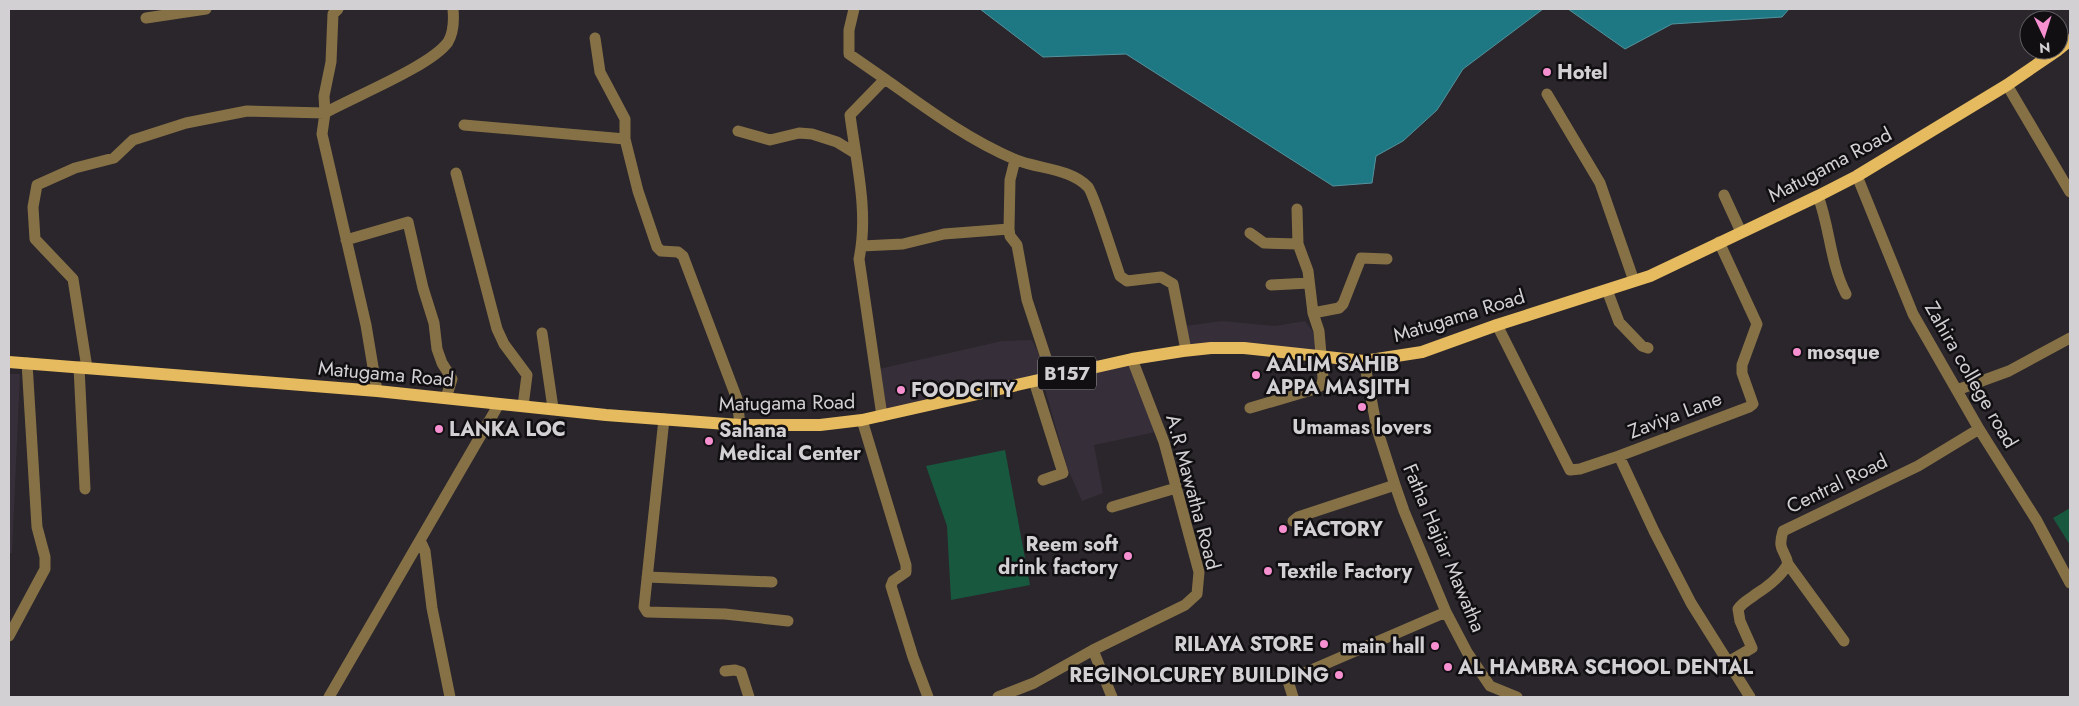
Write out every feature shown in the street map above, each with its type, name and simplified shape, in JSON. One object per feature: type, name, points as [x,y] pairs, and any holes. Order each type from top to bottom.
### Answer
[{"type":"main road","name":"Matugama Road","points":[[9,362],[377,391],[740,425],[820,425],[882,416],[1052,376],[1186,350],[1244,348],[1364,361],[1422,352],[1497,325],[1650,276],[1857,176],[2007,85],[2043,60]]},
{"type":"street","points":[[146,18],[206,9]]},
{"type":"street","points":[[337,9],[333,14],[331,62],[324,96],[325,113],[322,134],[366,325],[377,391]]},
{"type":"street","points":[[85,489],[83,368],[73,279],[35,239],[33,207],[37,185],[74,168],[114,158],[133,140],[186,123],[247,111],[325,113],[438,54],[449,41],[454,25],[453,9]]},
{"type":"street","points":[[854,9],[849,30],[849,54],[945,121],[1015,160],[1075,178],[1089,188],[1120,276],[1127,280],[1162,277],[1173,284],[1186,350]]},
{"type":"street","points":[[595,38],[600,72],[625,119],[626,138],[638,191],[657,248],[678,252],[683,256],[737,399],[740,425]]},
{"type":"street","points":[[882,416],[859,259],[862,246],[863,214],[850,115],[885,79]]},
{"type":"street","points":[[2007,85],[2070,192]]},
{"type":"street","points":[[1547,94],[1600,183],[1634,281]]},
{"type":"street","points":[[464,125],[626,138]]},
{"type":"street","points":[[738,131],[770,140],[799,133],[812,134],[837,142],[855,153]]},
{"type":"street","points":[[1015,160],[1010,180],[1010,236],[1017,245],[1027,300],[1052,376]]},
{"type":"street","points":[[456,173],[497,329],[504,344],[527,375],[523,406]]},
{"type":"street","name":"Zahira college road","points":[[1857,176],[1913,314],[1979,429],[2037,521],[2070,583]]},
{"type":"street","points":[[1724,195],[1741,232]]},
{"type":"street","points":[[1818,196],[1824,211],[1840,281],[1846,294]]},
{"type":"street","points":[[1250,408],[1315,389],[1322,385],[1322,356],[1319,331],[1313,312],[1308,271],[1298,244],[1297,209]]},
{"type":"street","points":[[346,240],[408,222],[423,288],[434,323],[437,350],[442,363],[452,379],[446,398]]},
{"type":"street","points":[[862,246],[903,244],[944,234],[1009,229]]},
{"type":"street","points":[[1250,233],[1264,243],[1298,244]]},
{"type":"street","name":"Zaviya Lane","points":[[1719,242],[1757,324],[1742,365],[1742,373],[1753,404],[1619,456],[1654,531],[1687,595],[1750,697]]},
{"type":"street","points":[[1313,312],[1339,308],[1343,304],[1361,258],[1387,259]]},
{"type":"street","points":[[1271,285],[1309,283]]},
{"type":"street","points":[[1607,290],[1619,322],[1642,346],[1648,348]]},
{"type":"street","points":[[1497,325],[1570,470],[1580,469],[1619,456]]},
{"type":"street","points":[[542,333],[553,408]]},
{"type":"street","points":[[1957,390],[2009,371],[2070,338]]},
{"type":"street","name":"A.R Mawatha Road","points":[[998,697],[1034,683],[1092,650],[1186,605],[1197,594],[1199,572],[1164,442],[1132,359]]},
{"type":"street","name":"Fatha Hajiar Mawatha","points":[[1364,361],[1377,428],[1395,485],[1446,612],[1491,692],[1517,697]]},
{"type":"street","points":[[9,636],[45,569],[46,557],[37,527],[27,363]]},
{"type":"street","points":[[1034,380],[1063,473],[1043,480]]},
{"type":"street","points":[[329,697],[500,404]]},
{"type":"street","points":[[664,419],[644,607],[647,612],[725,614],[788,622]]},
{"type":"street","points":[[862,420],[906,565],[906,572],[893,581],[891,586],[913,657],[928,697]]},
{"type":"street","name":"Central Road","points":[[1844,641],[1788,564],[1787,559],[1782,553],[1780,540],[1783,531],[1918,466],[1979,429]]},
{"type":"street","points":[[1293,522],[1298,517],[1395,485]]},
{"type":"street","points":[[1112,508],[1176,488]]},
{"type":"street","points":[[420,540],[425,551],[432,608],[450,697]]},
{"type":"street","points":[[1728,662],[1752,648],[1740,621],[1738,609],[1744,600],[1777,579],[1788,564]]},
{"type":"street","points":[[647,577],[772,582]]},
{"type":"street","points":[[1293,697],[1288,681],[1295,677],[1446,612]]},
{"type":"street","points":[[1092,650],[1112,697]]},
{"type":"street","points":[[725,671],[735,670],[741,672],[749,697]]},
{"type":"shaded area","points":[[1222,321],[1275,326],[1305,321],[1314,333],[1319,354],[1189,348],[1185,326]]},
{"type":"shaded area","points":[[1032,340],[1048,372],[886,412],[879,369],[1002,341]]},
{"type":"shaded area","points":[[1131,362],[1156,432],[1094,445],[1103,493],[1082,501],[1067,467],[1045,389]]},
{"type":"shaded area","points":[[9,374],[20,374],[12,553],[9,553]]},
{"type":"green space","points":[[1005,450],[1030,585],[951,600],[947,526],[926,466]]},
{"type":"green space","points":[[2070,508],[2070,545],[2053,518]]},
{"type":"water","points":[[980,9],[1543,9],[1463,69],[1437,110],[1403,141],[1376,156],[1372,183],[1333,186],[1126,54],[1043,57]]},
{"type":"water","points":[[1568,9],[1789,9],[1782,17],[1672,24],[1625,49]]},
{"type":"place","name":"Hotel","points":[[1547,72]]},
{"type":"place","name":"mosque","points":[[1797,352]]},
{"type":"place","name":"AALIM SAHIB APPA MASJITH","points":[[1256,375]]},
{"type":"place","name":"FOODCITY","points":[[901,390]]},
{"type":"place","name":"Umamas lovers","points":[[1362,407]]},
{"type":"place","name":"LANKA LOC","points":[[439,429]]},
{"type":"place","name":"Sahana Medical Center","points":[[709,441]]},
{"type":"place","name":"FACTORY","points":[[1283,529]]},
{"type":"place","name":"Reem soft drink factory","points":[[1128,556]]},
{"type":"place","name":"Textile Factory","points":[[1268,571]]},
{"type":"place","name":"RILAYA STORE","points":[[1324,644]]},
{"type":"place","name":"main hall","points":[[1435,646]]},
{"type":"place","name":"AL HAMBRA SCHOOL DENTAL","points":[[1448,667]]},
{"type":"place","name":"REGINOLCUREY BUILDING","points":[[1339,675]]}]
